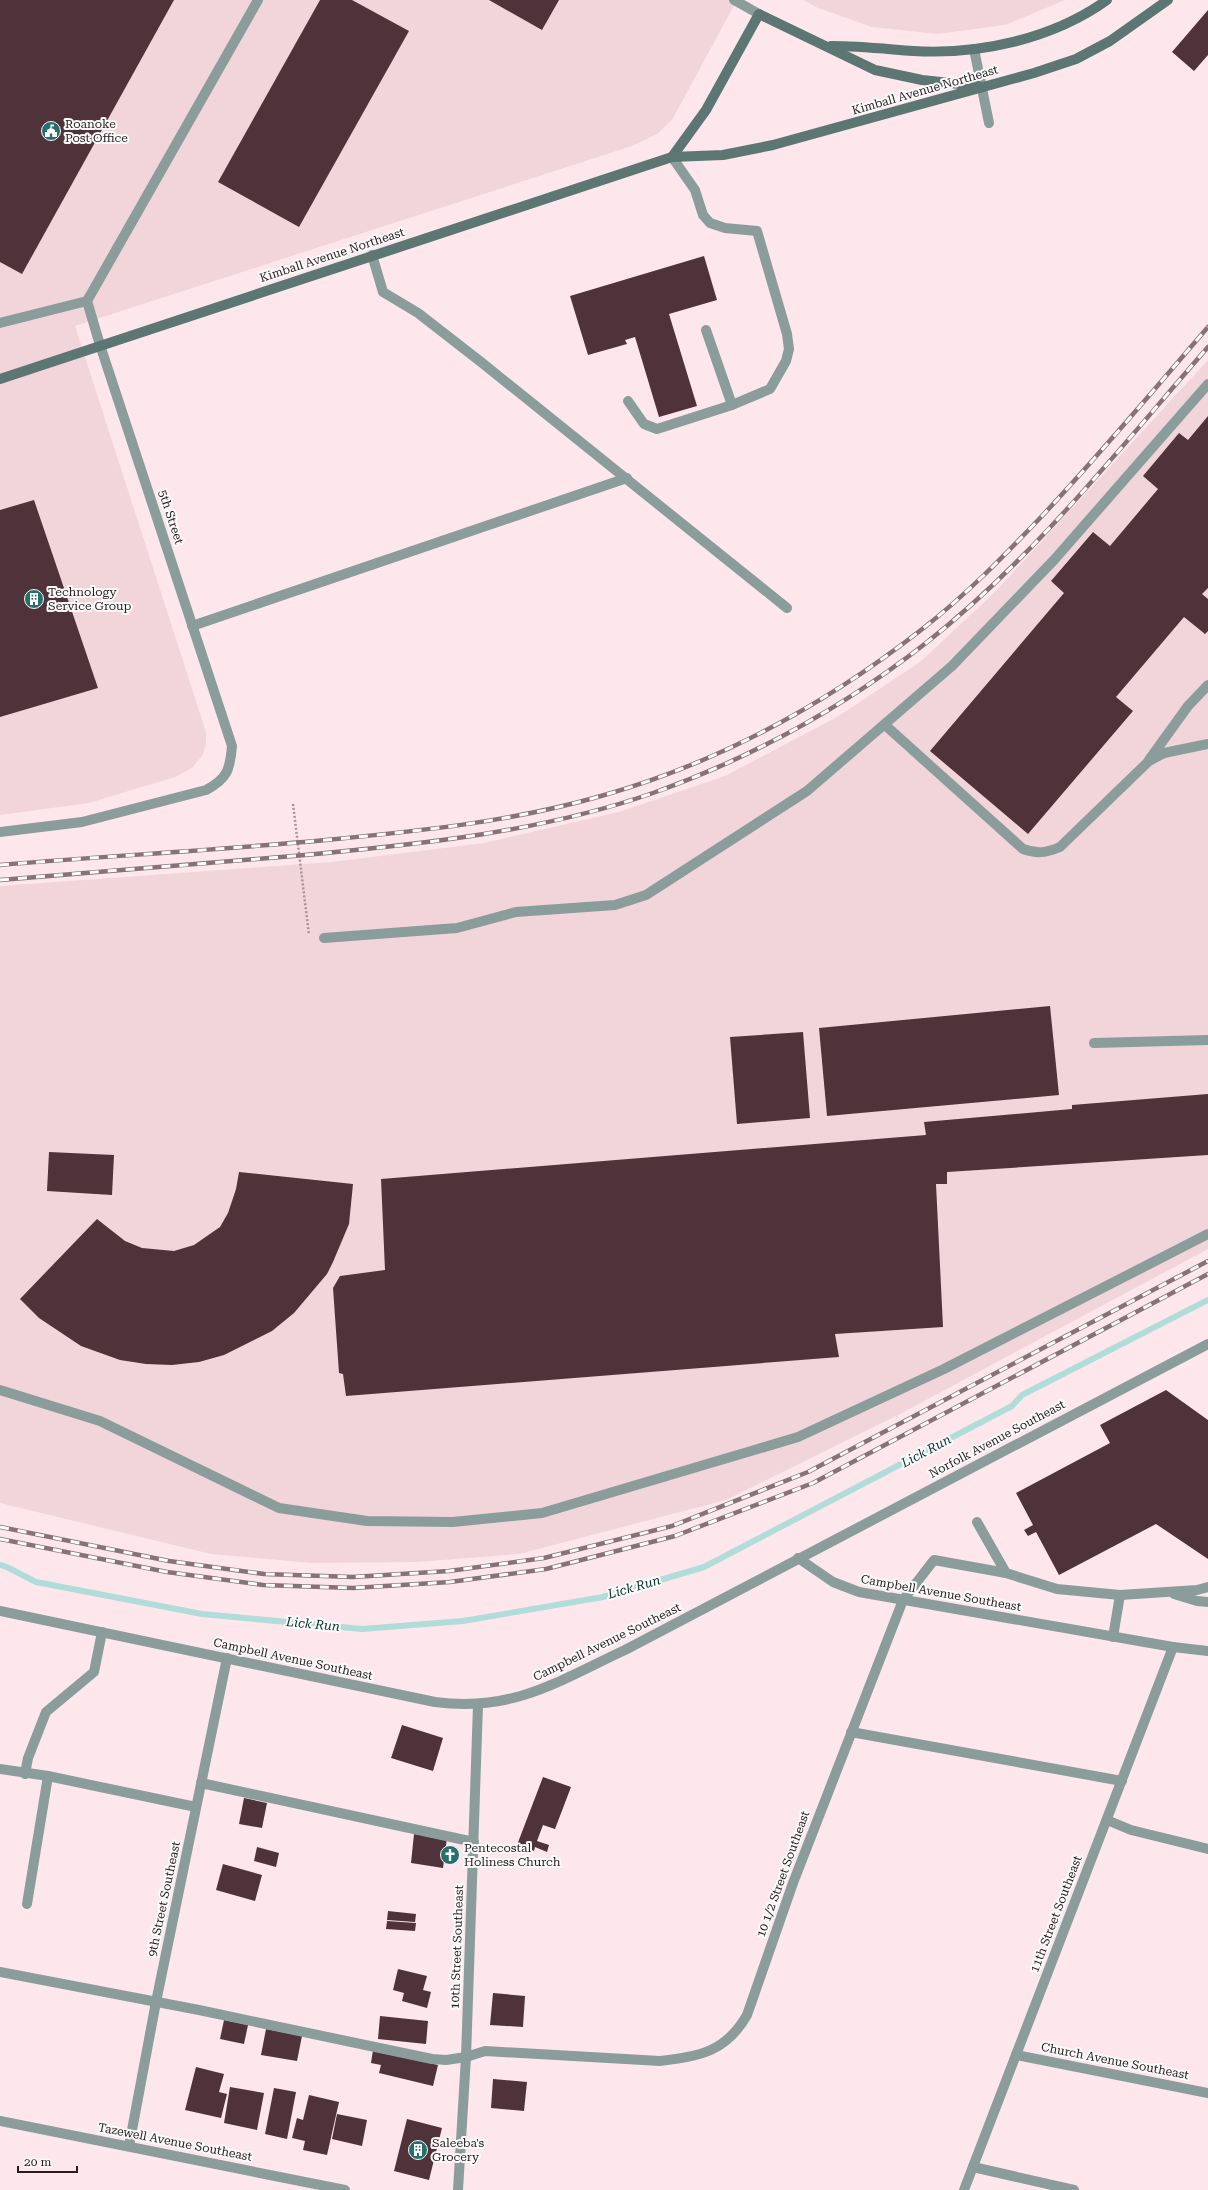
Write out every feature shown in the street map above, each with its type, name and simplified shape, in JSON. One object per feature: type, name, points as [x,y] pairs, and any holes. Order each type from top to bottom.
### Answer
[{"type":"main road","name":"Kimball Avenue Northeast","points":[[827,46],[875,47],[914,51],[974,49],[1034,36],[1065,24],[1107,0]]},
{"type":"main road","name":"Kimball Avenue Northeast","points":[[0,379],[100,344],[672,157],[723,155],[773,145],[982,87],[1076,59],[1110,41],[1168,0]]},
{"type":"main road","points":[[672,157],[706,110],[759,14],[875,70],[922,80],[982,87]]},
{"type":"street","points":[[0,323],[87,301],[257,0]]},
{"type":"street","points":[[734,0],[759,14]]},
{"type":"street","points":[[974,49],[990,123]]},
{"type":"street","points":[[628,401],[644,424],[657,429],[732,405],[770,389],[779,375],[789,349],[785,322],[756,231],[725,228],[710,223],[703,215],[695,190],[672,157]]},
{"type":"street","points":[[372,255],[383,292],[418,313],[627,478],[787,608]]},
{"type":"street","name":"5th Street","points":[[0,832],[82,822],[149,806],[206,790],[217,784],[226,775],[231,763],[232,746],[87,301]]},
{"type":"street","points":[[706,330],[732,405]]},
{"type":"street","points":[[324,938],[457,928],[516,912],[615,905],[646,895],[807,790],[952,666],[1043,571],[1208,384]]},
{"type":"street","points":[[192,626],[627,478]]},
{"type":"street","points":[[1144,766],[1188,706],[1208,684]]},
{"type":"street","points":[[884,725],[1023,849],[1034,853],[1047,853],[1060,847],[1150,760],[1164,753],[1208,744]]},
{"type":"street","points":[[1094,1043],[1208,1040]]},
{"type":"street","points":[[0,1390],[100,1421],[279,1508],[367,1521],[453,1522],[542,1513],[798,1437],[944,1369],[1208,1234]]},
{"type":"street","name":"Norfolk Avenue Southeast","points":[[798,1558],[1208,1344]]},
{"type":"street","points":[[977,1522],[1006,1573],[1057,1588],[1120,1594],[1166,1592],[1208,1587]]},
{"type":"street","name":"Campbell Avenue Southeast","points":[[0,1611],[435,1702],[478,1705],[509,1701],[536,1692],[625,1650],[798,1558],[833,1582],[859,1592],[1113,1637],[1208,1651]]},
{"type":"street","name":"10 1/2 Street Southeast","points":[[466,2057],[485,2051],[660,2061],[688,2058],[711,2051],[726,2042],[738,2030],[747,2014],[793,1883],[903,1600],[934,1560],[1006,1573]]},
{"type":"street","points":[[1166,1592],[1198,1601],[1208,1602]]},
{"type":"street","points":[[1113,1637],[1120,1594]]},
{"type":"street","points":[[25,1774],[28,1758],[46,1712],[94,1672],[102,1632]]},
{"type":"street","name":"11th Street Southeast","points":[[964,2190],[1173,1647]]},
{"type":"street","name":"9th Street Southeast","points":[[129,2146],[156,2002],[227,1658]]},
{"type":"street","name":"10th Street Southeast","points":[[458,2190],[466,2057],[478,1705]]},
{"type":"street","points":[[851,1732],[1122,1781]]},
{"type":"street","points":[[0,1769],[25,1774],[48,1776],[196,1807]]},
{"type":"street","points":[[27,1904],[48,1776]]},
{"type":"street","points":[[201,1783],[474,1842]]},
{"type":"street","points":[[1107,1820],[1131,1830],[1208,1849]]},
{"type":"street","points":[[0,1972],[156,2002],[432,2059],[446,2060],[466,2057]]},
{"type":"street","name":"Church Avenue Southeast","points":[[1016,2055],[1208,2093]]},
{"type":"street","name":"Tazewell Avenue Southeast","points":[[0,2121],[345,2190]]},
{"type":"street","points":[[973,2167],[1074,2190]]},
{"type":"path","points":[[292,804],[309,936]]},
{"type":"shaded area","points":[[0,0],[737,0],[672,120],[657,134],[632,146],[75,326],[206,732],[206,745],[202,756],[192,768],[175,777],[89,803],[0,815]]},
{"type":"shaded area","points":[[803,0],[1065,0],[1005,25],[938,34],[872,27],[818,8]]},
{"type":"shaded area","points":[[1208,360],[1208,1249],[900,1414],[726,1500],[519,1554],[417,1562],[312,1563],[211,1554],[0,1503],[0,886],[331,862],[484,843],[619,812],[725,776],[837,717],[920,662],[996,591]]},
{"type":"building","name":"Roanoke Post Office","points":[[0,0],[174,0],[22,274],[0,262]]},
{"type":"building","points":[[320,0],[352,0],[409,31],[299,227],[218,182]]},
{"type":"building","points":[[489,0],[559,0],[542,30]]},
{"type":"building","points":[[1208,10],[1208,55],[1194,71],[1172,52]]},
{"type":"building","points":[[704,256],[717,300],[669,314],[697,406],[659,417],[635,337],[625,340],[627,344],[588,355],[570,296]]},
{"type":"building","points":[[1208,416],[1208,588],[1202,594],[1208,599],[1208,631],[1205,634],[1184,617],[1116,697],[1133,711],[1028,834],[930,751],[1064,593],[1051,581],[1093,532],[1110,546],[1158,489],[1143,476],[1179,433],[1188,440]]},
{"type":"building","name":"Technology Service Group","points":[[34,500],[98,688],[0,717],[0,510]]},
{"type":"building","points":[[1050,1006],[1059,1095],[827,1116],[819,1028]]},
{"type":"building","points":[[803,1032],[810,1118],[737,1124],[730,1037]]},
{"type":"building","points":[[1208,1094],[1208,1155],[947,1172],[947,1184],[936,1184],[943,1327],[835,1334],[839,1357],[346,1396],[343,1374],[339,1373],[333,1288],[340,1276],[385,1270],[381,1179],[926,1135],[924,1122],[1072,1109],[1072,1105]]},
{"type":"building","points":[[49,1152],[114,1155],[112,1195],[47,1191]]},
{"type":"building","points":[[239,1172],[353,1184],[349,1224],[327,1274],[294,1313],[272,1331],[224,1355],[199,1362],[172,1365],[146,1364],[120,1360],[81,1346],[39,1318],[20,1299],[97,1219],[125,1241],[142,1248],[174,1251],[194,1245],[220,1227],[228,1213],[236,1189]]},
{"type":"building","points":[[1166,1390],[1208,1420],[1208,1559],[1156,1524],[1059,1575],[1036,1532],[1028,1536],[1024,1530],[1033,1525],[1016,1493],[1110,1443],[1100,1425]]},
{"type":"building","points":[[402,1725],[443,1738],[433,1771],[391,1758]]},
{"type":"building","points":[[543,1777],[571,1787],[555,1829],[543,1825],[537,1841],[549,1845],[547,1852],[535,1847],[534,1851],[517,1845]]},
{"type":"building","points":[[244,1798],[267,1803],[262,1828],[239,1824]]},
{"type":"building","points":[[414,1834],[447,1838],[443,1868],[411,1863]]},
{"type":"building","points":[[257,1847],[279,1853],[276,1867],[254,1861]]},
{"type":"building","points":[[223,1864],[262,1875],[255,1901],[216,1890]]},
{"type":"building","points":[[388,1911],[416,1914],[415,1922],[387,1920]]},
{"type":"building","points":[[387,1921],[416,1923],[415,1931],[386,1929]]},
{"type":"building","points":[[398,1969],[427,1976],[423,1990],[431,1992],[427,2008],[402,2001],[404,1993],[393,1990]]},
{"type":"building","points":[[493,1993],[525,1996],[523,2027],[490,2025]]},
{"type":"building","points":[[380,2016],[428,2021],[426,2044],[378,2039]]},
{"type":"building","points":[[224,2020],[248,2025],[244,2044],[220,2039]]},
{"type":"building","points":[[266,2029],[302,2036],[297,2061],[261,2055]]},
{"type":"building","points":[[373,2050],[438,2065],[433,2086],[379,2073],[381,2065],[371,2063]]},
{"type":"building","points":[[196,2067],[224,2074],[219,2092],[227,2094],[221,2118],[185,2110]]},
{"type":"building","points":[[493,2079],[527,2082],[524,2111],[491,2108]]},
{"type":"building","points":[[230,2087],[264,2093],[257,2130],[224,2123]]},
{"type":"building","points":[[274,2088],[296,2092],[287,2139],[265,2134]]},
{"type":"building","points":[[309,2095],[339,2102],[327,2155],[303,2150],[305,2141],[292,2138],[297,2118],[303,2120]]},
{"type":"building","points":[[337,2114],[367,2120],[362,2146],[332,2139]]},
{"type":"building","name":"Saleeba's Grocery","points":[[407,2119],[442,2128],[429,2180],[394,2171]]},
{"type":"waterway","name":"Lick Run","points":[[0,1565],[36,1582],[202,1614],[362,1629],[463,1621],[603,1597],[704,1567],[1012,1406],[1022,1395],[1208,1300]]},
{"type":"railway","points":[[0,865],[245,847],[430,829],[499,819],[567,805],[601,796],[687,767],[769,728],[847,683],[921,630],[969,590],[999,561],[1063,493],[1126,423],[1208,327]]},
{"type":"railway","points":[[0,880],[305,855],[437,841],[525,827],[568,818],[653,793],[725,764],[796,729],[863,689],[926,643],[965,610],[1003,576],[1074,502],[1208,347]]},
{"type":"railway","points":[[0,1527],[169,1561],[264,1574],[353,1577],[449,1571],[544,1558],[672,1526],[808,1472],[1208,1261]]},
{"type":"railway","points":[[0,1539],[167,1572],[263,1585],[353,1588],[450,1582],[546,1569],[675,1536],[813,1483],[1208,1274]]},
{"type":"place","name":"Roanoke Post Office","points":[[51,131]]},
{"type":"place","name":"Technology Service Group","points":[[34,599]]},
{"type":"place","name":"Pentecostal Holiness Church","points":[[450,1855]]},
{"type":"place","name":"Saleeba's Grocery","points":[[418,2150]]}]
